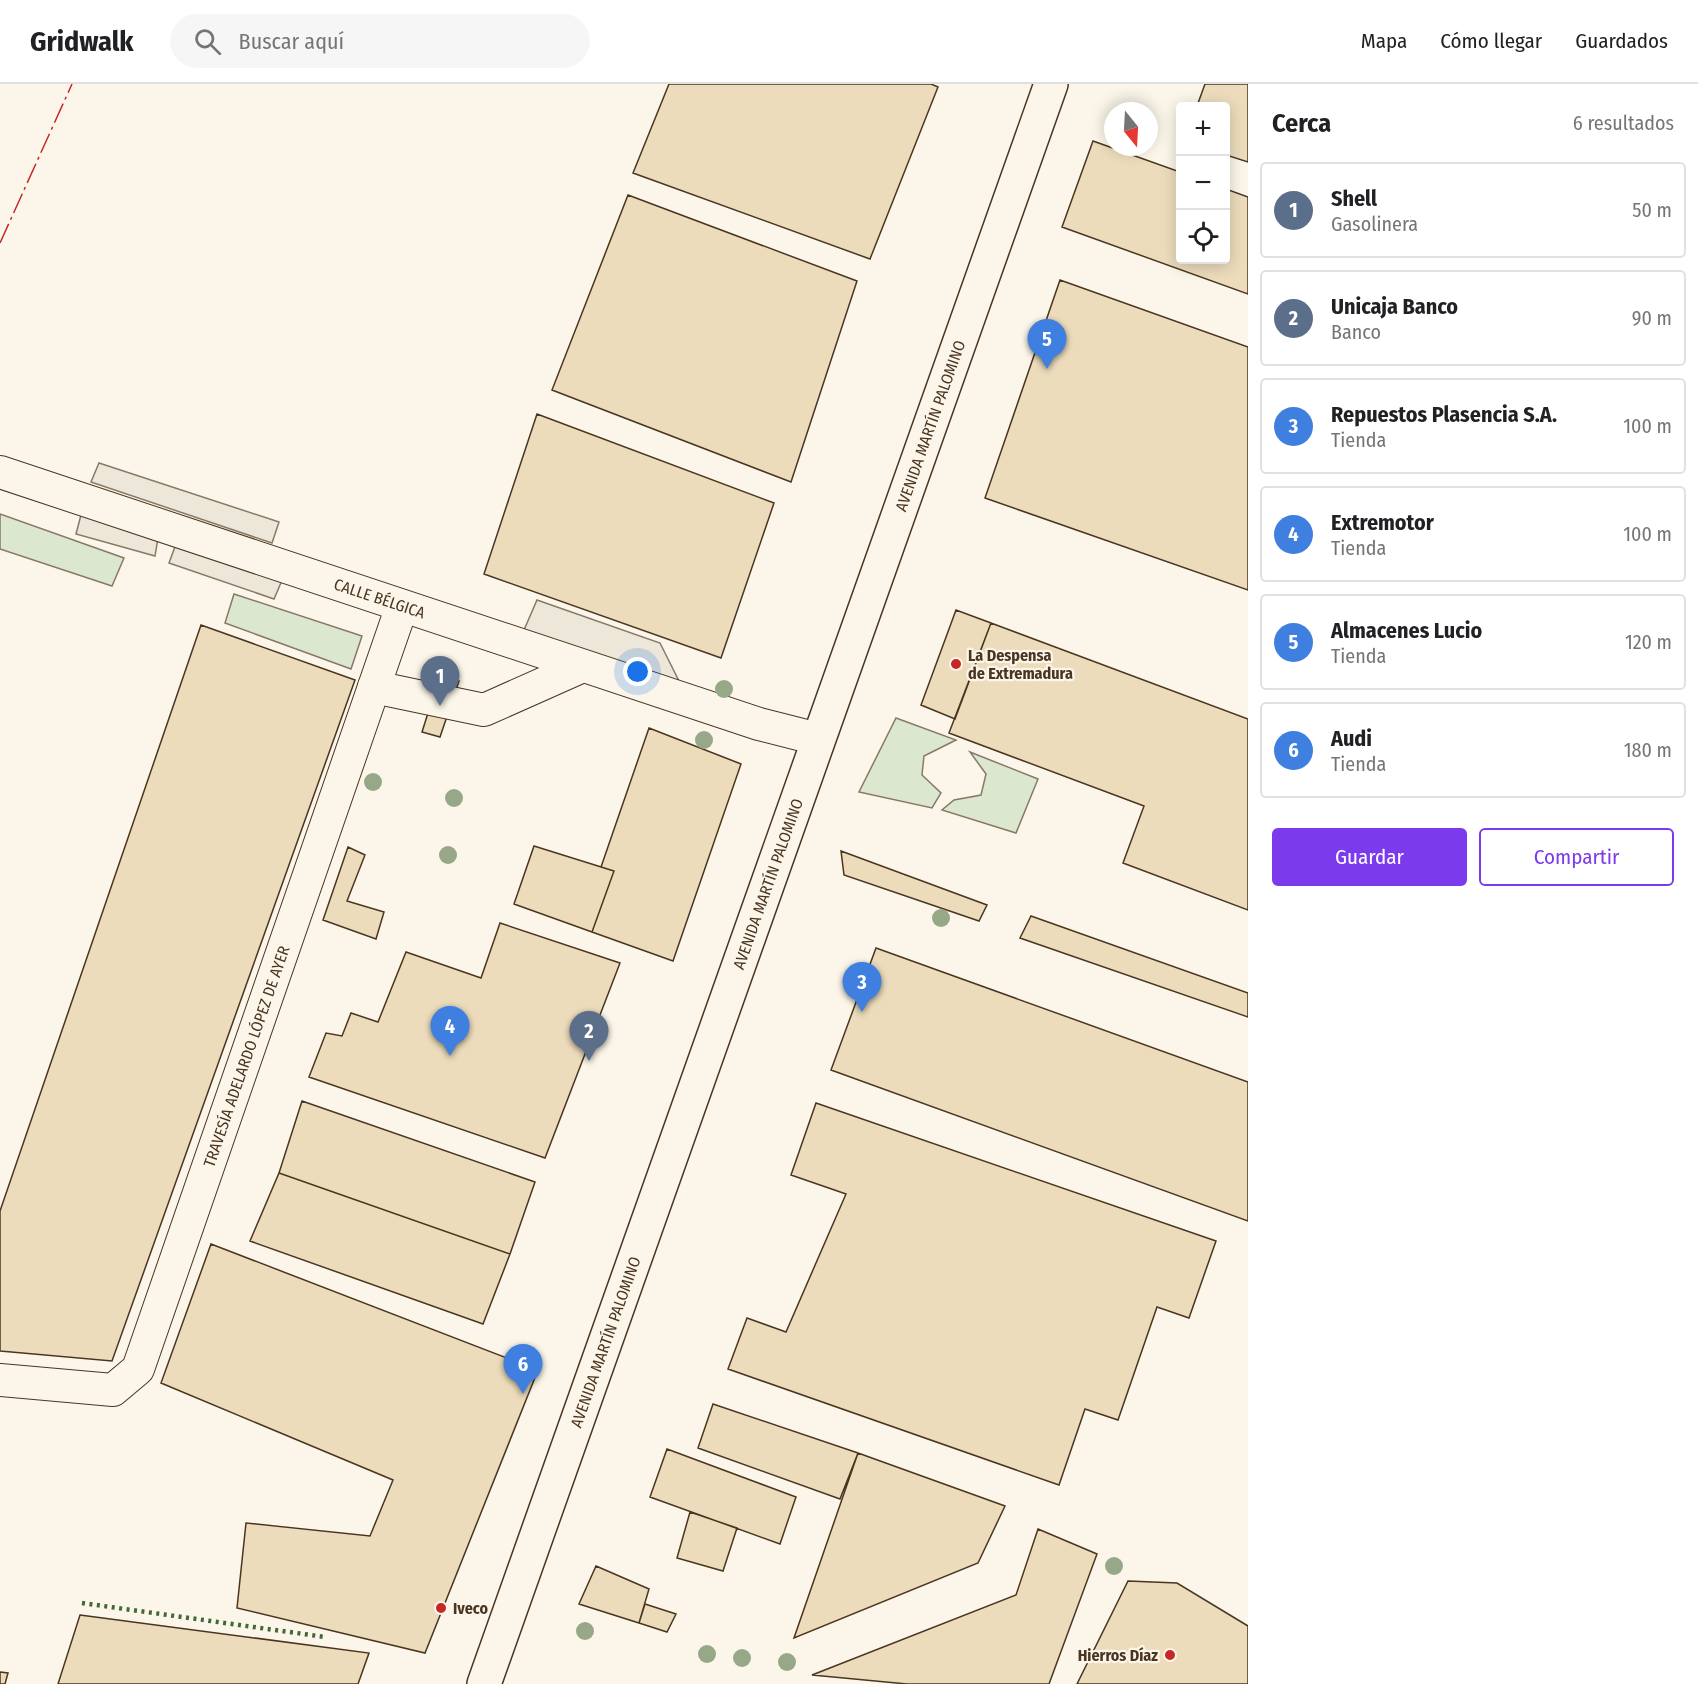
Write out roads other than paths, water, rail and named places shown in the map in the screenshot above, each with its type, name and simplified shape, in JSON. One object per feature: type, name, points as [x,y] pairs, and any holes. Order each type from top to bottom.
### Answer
[{"type":"main road","name":"AVENIDA MARTÍN PALOMINO","points":[[484,1684],[1051,84]]},
{"type":"street","name":"CALLE BÉLGICA","points":[[0,472],[759,724],[818,740]]},
{"type":"street","name":"TRAVESÍA ADELARDO LÓPEZ DE AYER","points":[[0,1380],[113,1390],[138,1369],[402,606]]},
{"type":"street","points":[[374,687],[484,710],[583,666]]},
{"type":"place","name":"Almacenes Lucio","points":[[1047,369]]},
{"type":"place","name":"La Despensa de Extremadura","points":[[956,664]]},
{"type":"place","name":"Shell","points":[[440,706]]},
{"type":"place","name":"Repuestos Plasencia S.A.","points":[[862,1012]]},
{"type":"place","name":"Extremotor","points":[[450,1056]]},
{"type":"place","name":"Unicaja Banco","points":[[589,1061]]},
{"type":"place","name":"Audi","points":[[523,1394]]},
{"type":"place","name":"Iveco","points":[[441,1608]]},
{"type":"place","name":"Hierros Díaz","points":[[1170,1655]]}]
